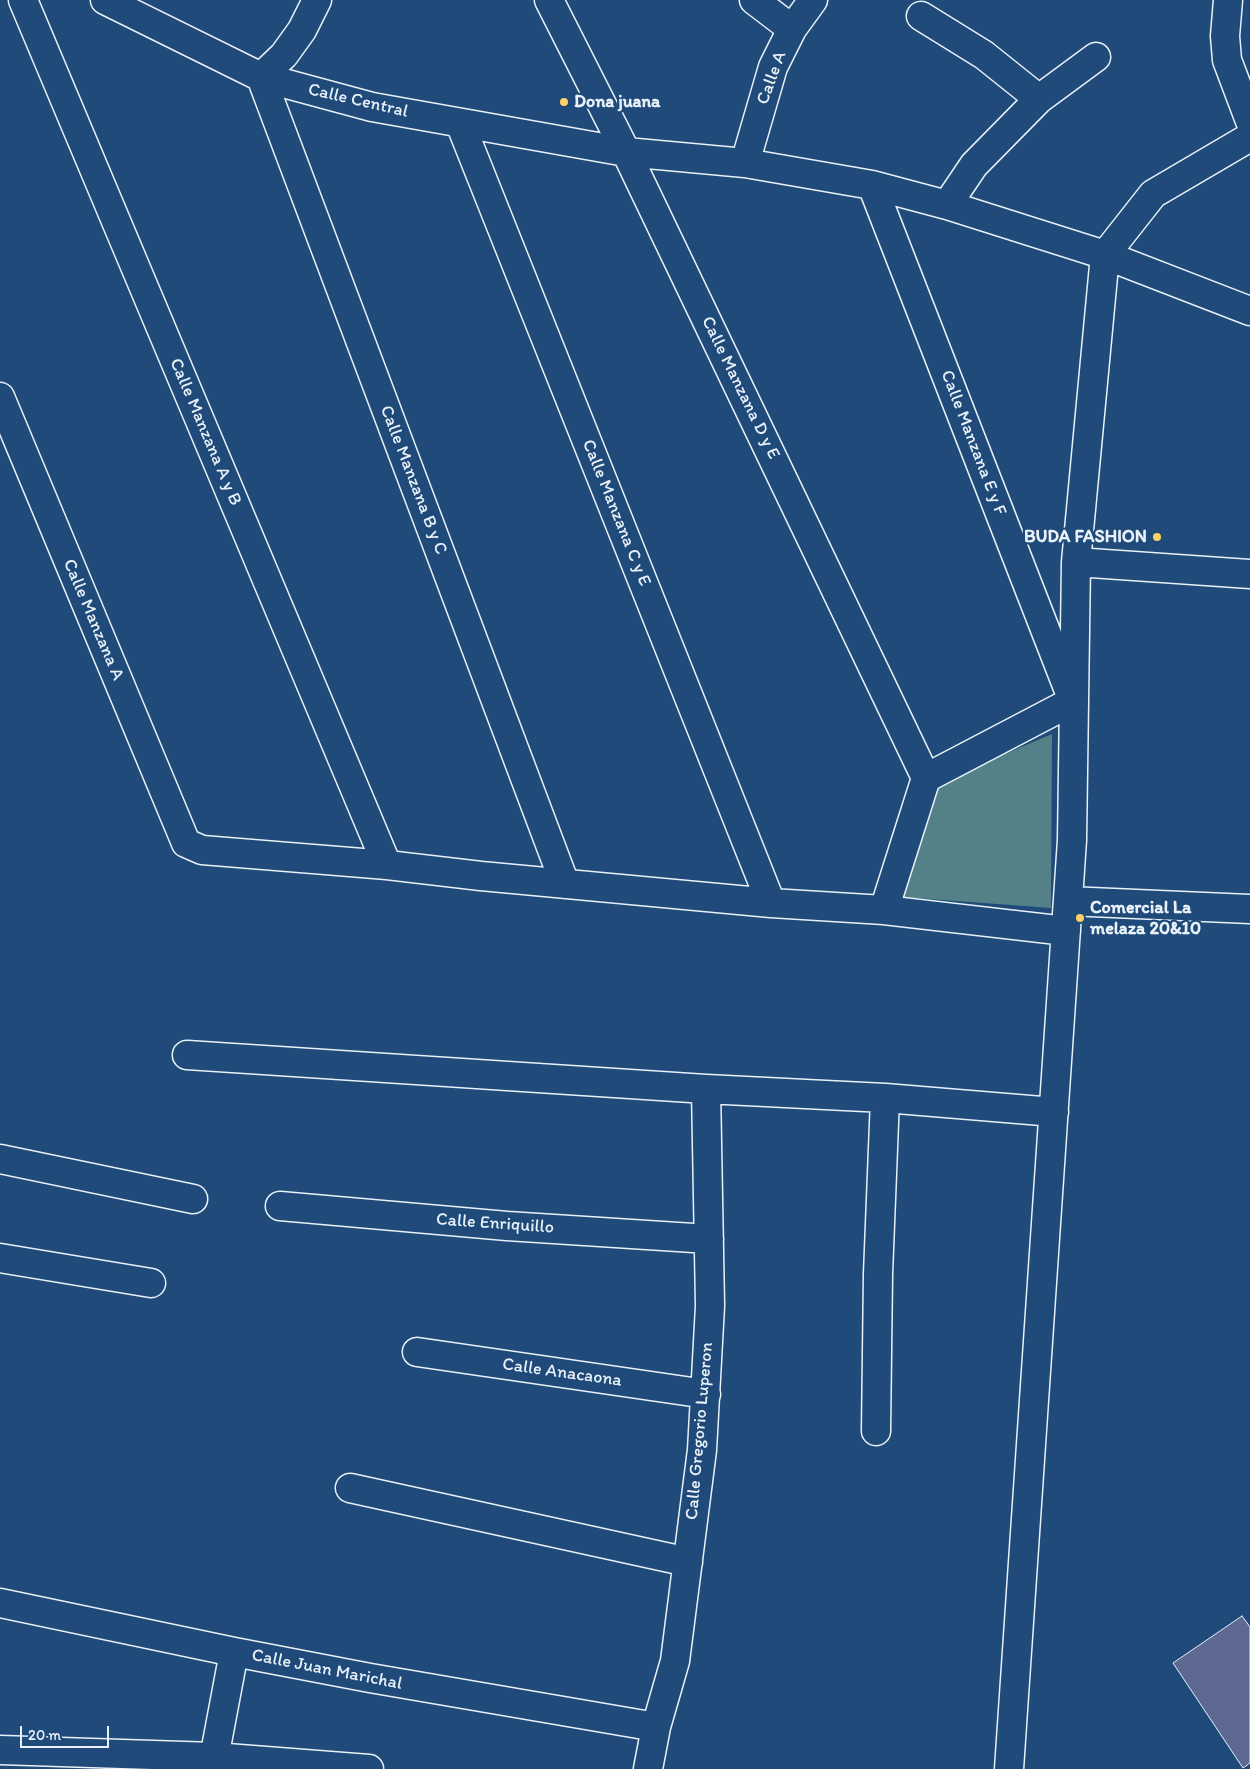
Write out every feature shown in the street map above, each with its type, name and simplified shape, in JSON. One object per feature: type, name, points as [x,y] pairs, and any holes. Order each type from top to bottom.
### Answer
[{"type":"street","name":"Calle Manzana A y B","points":[[23,0],[387,865]]},
{"type":"street","points":[[260,76],[284,55],[302,30],[317,0]]},
{"type":"street","name":"Calle Manzana D y E","points":[[549,0],[626,152],[926,778]]},
{"type":"street","points":[[754,0],[792,29]]},
{"type":"street","name":"Calle A","points":[[745,163],[773,67],[792,29],[813,0]]},
{"type":"street","points":[[1228,0],[1225,36],[1227,60],[1250,121]]},
{"type":"street","name":"Calle Central","points":[[112,2],[260,76],[372,107],[626,152],[745,163],[872,185],[947,205],[1105,255],[1250,312]]},
{"type":"street","points":[[921,16],[984,55],[1039,99]]},
{"type":"street","points":[[947,205],[974,166],[1039,99],[1096,57]]},
{"type":"street","name":"Calle Manzana B y C","points":[[260,76],[565,884]]},
{"type":"street","name":"Calle Manzana C y E","points":[[460,123],[772,903]]},
{"type":"street","points":[[1009,1769],[1072,840],[1076,562],[1105,255],[1154,194],[1250,137]]},
{"type":"street","name":"Calle Manzana E y F","points":[[872,185],[1074,701]]},
{"type":"street","name":"Calle Manzana A","points":[[0,397],[186,843],[202,850],[387,865]]},
{"type":"street","points":[[1076,562],[1250,574]]},
{"type":"street","points":[[884,910],[926,778],[1074,701]]},
{"type":"street","points":[[387,865],[772,903],[884,910],[1066,931]]},
{"type":"street","points":[[1068,901],[1250,909]]},
{"type":"street","points":[[187,1055],[706,1089],[885,1098],[1054,1112]]},
{"type":"street","name":"Calle Gregorio Luperon","points":[[648,1769],[656,1727],[675,1661],[702,1450],[710,1306],[706,1089]]},
{"type":"street","points":[[876,1432],[878,1274],[885,1098]]},
{"type":"street","points":[[0,1159],[193,1200]]},
{"type":"street","name":"Calle Enriquillo","points":[[280,1206],[507,1226],[709,1239]]},
{"type":"street","points":[[0,1258],[151,1283]]},
{"type":"street","name":"Calle Anacaona","points":[[417,1352],[706,1394]]},
{"type":"street","points":[[350,1488],[688,1562]]},
{"type":"street","name":"Calle Juan Marichal","points":[[0,1603],[379,1680],[656,1727]]},
{"type":"street","points":[[213,1763],[234,1652]]},
{"type":"street","points":[[0,1750],[213,1763],[369,1769]]},
{"type":"green space","points":[[1052,734],[1051,908],[902,897],[939,782]]},
{"type":"building","points":[[1242,1616],[1250,1627],[1250,1763],[1243,1768],[1173,1663]]},
{"type":"place","name":"Dona juana","points":[[564,102]]},
{"type":"place","name":"BUDA FASHION","points":[[1157,537]]},
{"type":"place","name":"Comercial La melaza 20&10","points":[[1080,918]]}]
